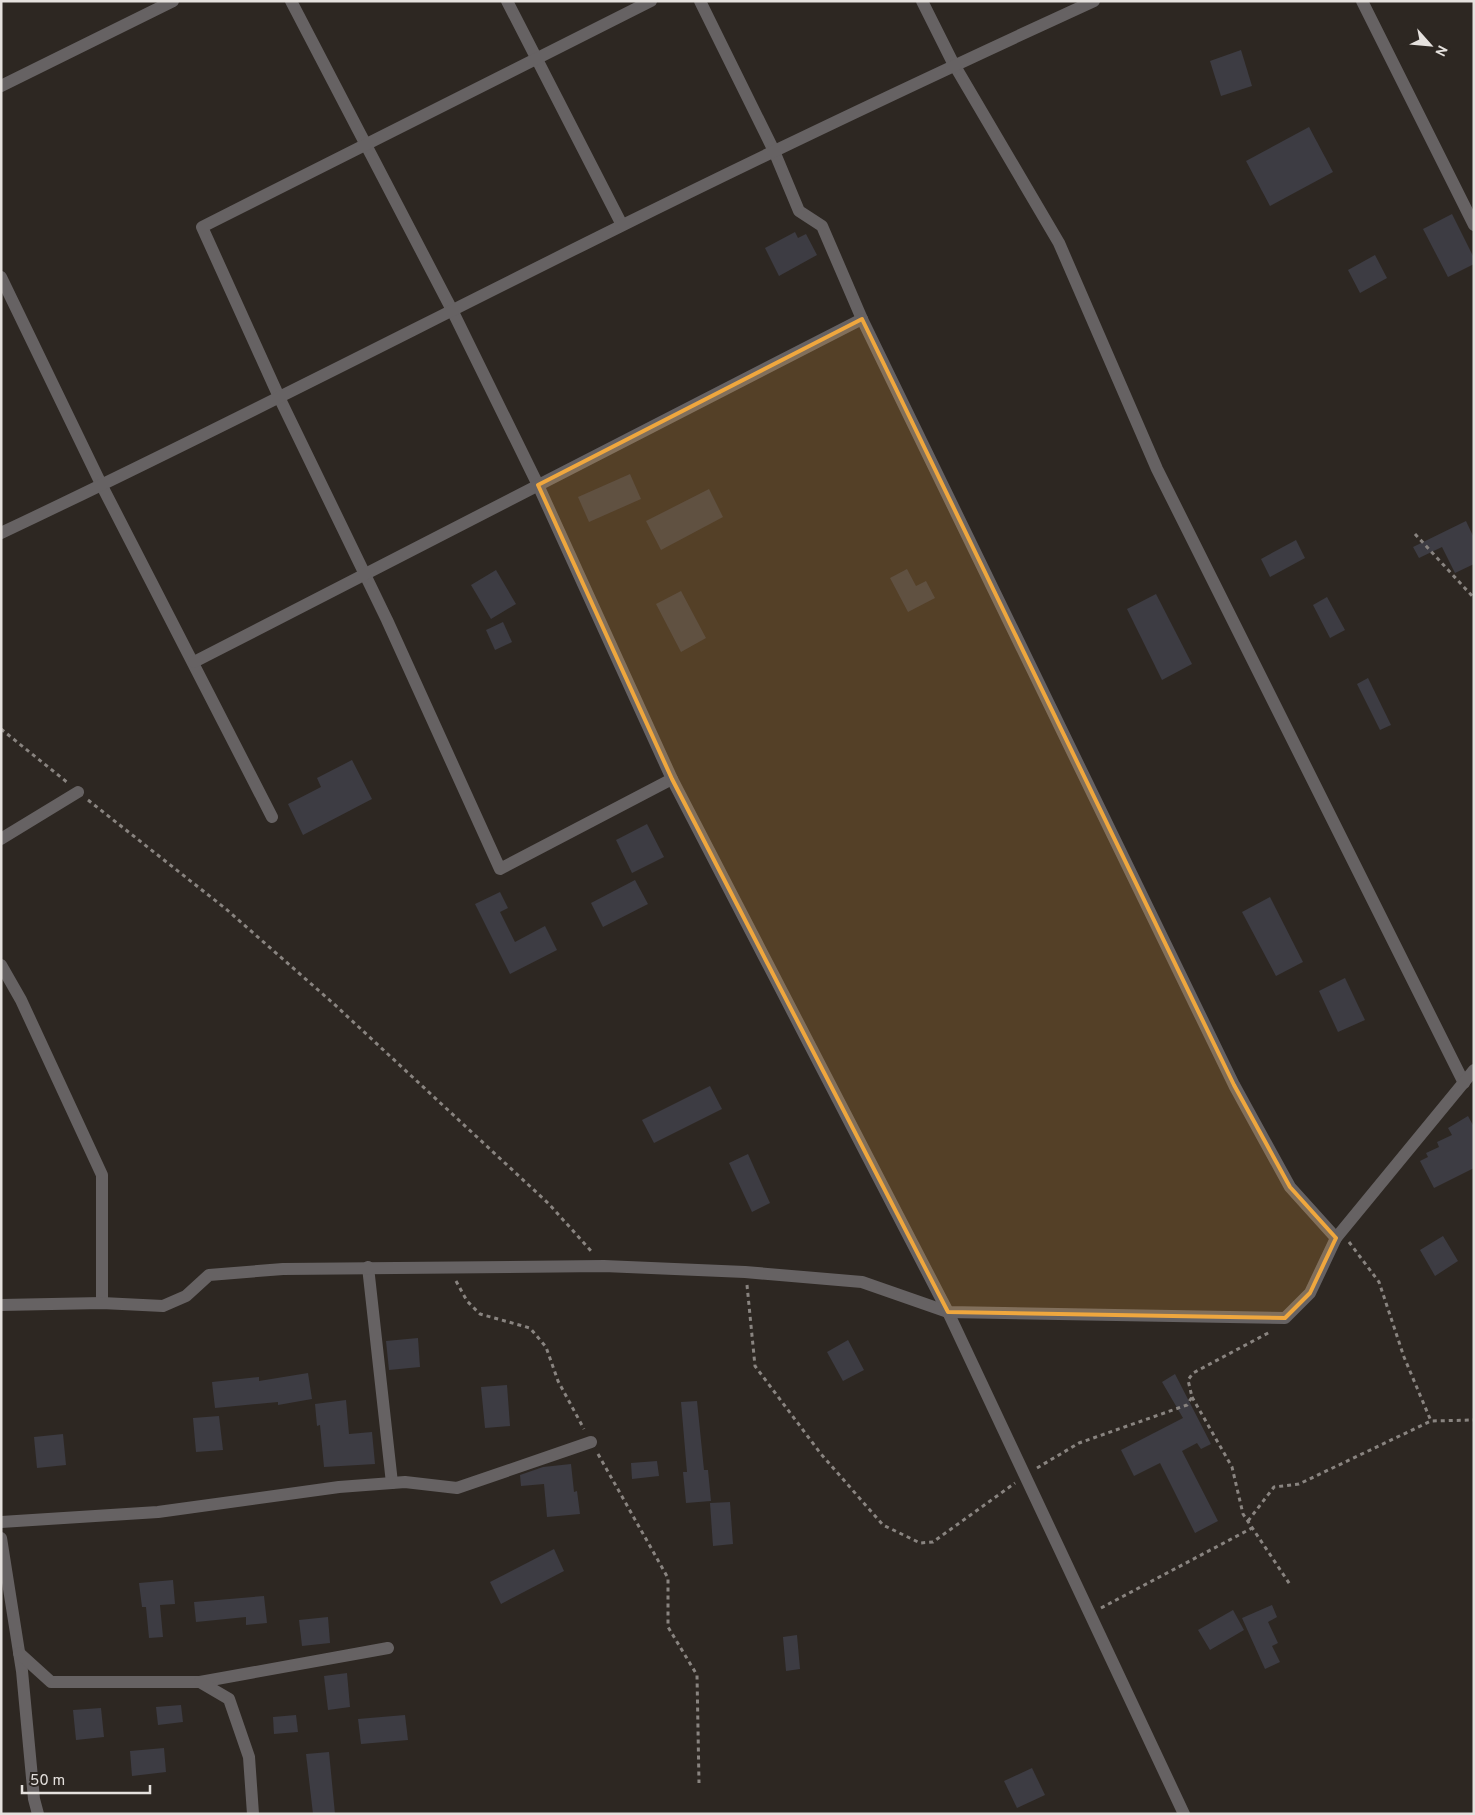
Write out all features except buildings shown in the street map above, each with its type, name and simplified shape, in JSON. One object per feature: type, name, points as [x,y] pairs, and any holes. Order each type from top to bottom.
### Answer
[{"type":"street","points":[[1,86],[173,1]]},
{"type":"street","points":[[291,1],[452,310],[538,485],[672,779],[948,1312],[1184,1814]]},
{"type":"street","points":[[507,1],[622,225]]},
{"type":"street","points":[[651,1],[368,146],[202,227],[279,397],[364,574],[500,869],[672,779]]},
{"type":"street","points":[[700,1],[774,151],[799,211],[822,226],[862,318],[1234,1085],[1290,1187],[1338,1235]]},
{"type":"street","points":[[922,1],[954,65],[1059,243],[1157,469],[1464,1083]]},
{"type":"street","points":[[1,533],[102,486],[622,225],[774,151],[1094,1]]},
{"type":"street","points":[[1362,1],[1474,224]]},
{"type":"street","points":[[1,277],[102,486],[272,817]]},
{"type":"street","points":[[194,662],[862,318]]},
{"type":"street","points":[[1,839],[78,792]]},
{"type":"street","points":[[1,965],[21,1000],[102,1175],[102,1303]]},
{"type":"street","points":[[1,1305],[102,1303],[163,1306],[186,1296],[208,1274],[283,1268],[604,1266],[745,1272],[862,1282],[948,1312],[1285,1318],[1310,1293],[1338,1235],[1474,1070]]},
{"type":"street","points":[[368,1267],[392,1483]]},
{"type":"street","points":[[1,1522],[158,1512],[339,1487],[405,1482],[458,1488],[591,1442]]},
{"type":"street","points":[[1,1538],[19,1653],[34,1799],[38,1814]]},
{"type":"street","points":[[19,1653],[52,1682],[200,1682],[388,1648]]},
{"type":"street","points":[[200,1682],[229,1700],[249,1757],[253,1814]]},
{"type":"path","points":[[1415,534],[1474,598]]},
{"type":"path","points":[[1,730],[226,909],[334,1004],[549,1204],[604,1266]]},
{"type":"path","points":[[1338,1235],[1379,1282],[1404,1358],[1431,1421]]},
{"type":"path","points":[[454,1266],[456,1281],[467,1302],[480,1314],[530,1328],[546,1347],[558,1381],[668,1578],[668,1627],[697,1675],[699,1783]]},
{"type":"path","points":[[745,1272],[755,1366],[821,1454],[883,1525],[920,1543],[933,1542],[1024,1476],[1078,1443],[1187,1404],[1192,1398]]},
{"type":"path","points":[[1285,1318],[1273,1331],[1194,1373],[1188,1380],[1192,1398],[1232,1467],[1243,1514],[1291,1586]]},
{"type":"path","points":[[1248,1521],[1274,1487],[1299,1484],[1431,1421],[1474,1420]]},
{"type":"path","points":[[1089,1614],[1252,1528]]},
{"type":"highlighted area","points":[[862,319],[1234,1085],[1290,1187],[1336,1238],[1310,1293],[1285,1318],[948,1312],[672,779],[538,485]]}]
